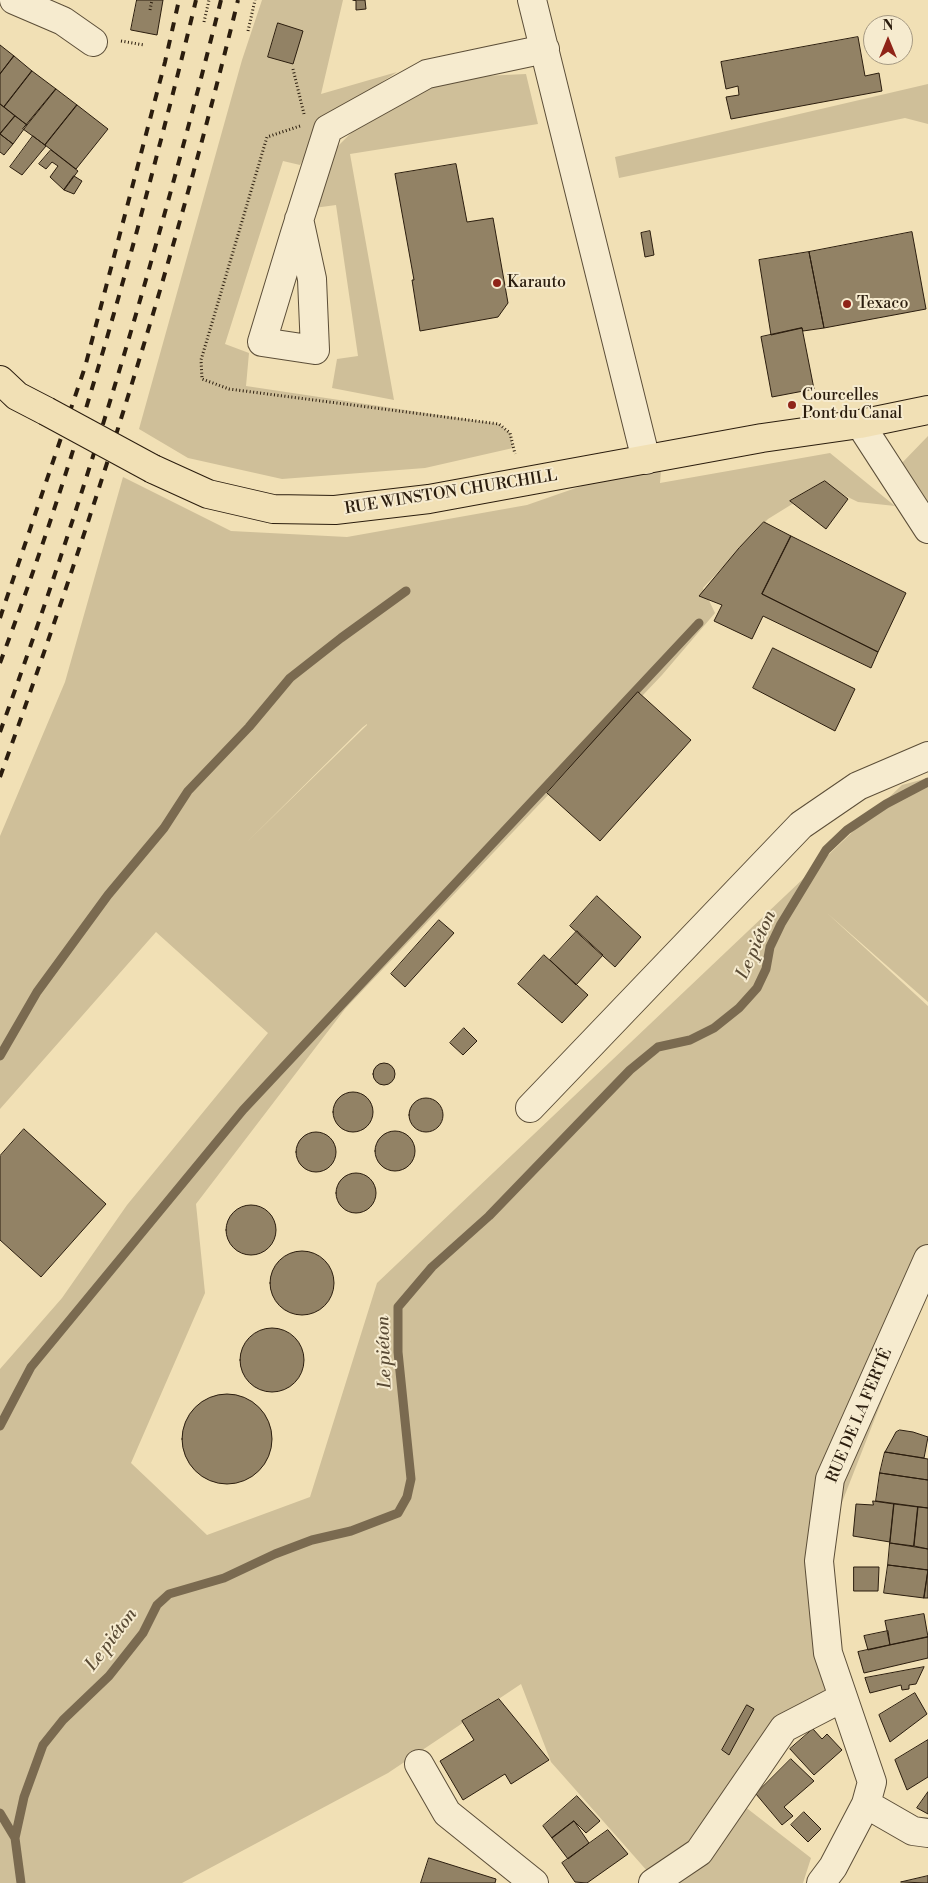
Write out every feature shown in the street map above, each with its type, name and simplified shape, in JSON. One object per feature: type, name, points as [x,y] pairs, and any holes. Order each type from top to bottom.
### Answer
[{"type":"main road","name":"RUE WINSTON CHURCHILL","points":[[0,380],[17,396],[153,469],[208,494],[273,508],[335,510],[430,499],[762,438],[860,424],[928,410]]},
{"type":"street","points":[[14,0],[66,10],[103,41]]},
{"type":"street","points":[[532,0],[646,460]]},
{"type":"street","points":[[299,219],[328,129],[427,74],[545,49]]},
{"type":"street","points":[[860,424],[928,529]]},
{"type":"street","points":[[530,1108],[801,825],[858,786],[928,756]]},
{"type":"street","name":"RUE DE LA FERTÉ","points":[[821,1883],[833,1867],[866,1804],[872,1782],[828,1653],[820,1561],[830,1479],[928,1259]]},
{"type":"street","points":[[654,1883],[699,1852],[784,1728],[842,1698]]},
{"type":"street","points":[[419,1764],[446,1813],[534,1883]]},
{"type":"street","points":[[866,1804],[913,1831],[928,1833]]},
{"type":"path","points":[[150,10],[152,0]]},
{"type":"path","points":[[204,22],[210,0]]},
{"type":"path","points":[[248,30],[255,0]]},
{"type":"path","points":[[103,41],[144,45]]},
{"type":"path","points":[[294,69],[306,124]]},
{"type":"shaded area","points":[[262,0],[343,0],[321,94],[397,72],[331,116],[313,141],[300,165],[283,161],[225,344],[249,353],[246,386],[499,424],[510,433],[513,448],[425,468],[282,479],[188,458],[139,429],[242,60]]},
{"type":"shaded area","points":[[526,74],[538,124],[350,154],[394,400],[332,388],[337,359],[358,356],[336,205],[314,208],[328,156],[355,129],[414,94],[462,77]]},
{"type":"shaded area","points":[[928,84],[928,124],[905,118],[619,178],[615,157]]},
{"type":"shaded area","points":[[928,436],[928,505],[900,465]]},
{"type":"shaded area","points":[[830,453],[895,506],[858,502],[823,485],[768,519],[703,588],[715,613],[662,675],[345,1009],[196,1204],[205,1293],[131,1463],[207,1535],[310,1497],[377,1283],[902,785],[928,778],[928,1002],[827,913],[928,1006],[928,1283],[819,1561],[842,1698],[784,1728],[735,1799],[811,1858],[803,1883],[653,1883],[656,1881],[551,1762],[521,1684],[388,1773],[182,1883],[0,1883],[0,1369],[62,1298],[127,1205],[268,1033],[156,932],[0,1109],[0,836],[65,682],[123,477],[231,531],[347,537],[527,505],[662,458],[660,483]],"holes":[[[367,725],[246,843],[363,727]]]},
{"type":"building","points":[[137,0],[163,0],[157,35],[131,30]]},
{"type":"building","points":[[353,0],[365,0],[366,9],[356,10],[356,1]]},
{"type":"building","points":[[278,23],[303,31],[293,64],[268,57]]},
{"type":"building","points":[[858,37],[865,76],[879,73],[882,91],[731,119],[726,97],[739,95],[738,86],[726,89],[721,62]]},
{"type":"building","points":[[0,45],[14,56],[0,74]]},
{"type":"building","points":[[14,56],[32,71],[4,107],[0,104],[0,74]]},
{"type":"building","points":[[32,71],[56,89],[27,125],[4,107]]},
{"type":"building","points":[[56,89],[77,105],[45,145],[23,129]]},
{"type":"building","points":[[0,104],[15,116],[0,134]]},
{"type":"building","points":[[77,105],[108,129],[76,169],[45,145]]},
{"type":"building","points":[[15,116],[27,125],[13,144],[0,134]]},
{"type":"building","points":[[0,134],[13,144],[4,155],[0,152]]},
{"type":"building","points":[[33,136],[46,146],[22,175],[10,167]]},
{"type":"building","points":[[51,150],[78,171],[64,190],[50,177],[58,166],[52,162],[46,169],[39,164]]},
{"type":"building","points":[[456,164],[467,222],[493,218],[508,303],[498,317],[420,331],[412,280],[414,280],[395,174]]},
{"type":"building","points":[[74,176],[82,181],[74,194],[64,190]]},
{"type":"building","points":[[650,231],[654,255],[645,257],[641,233]]},
{"type":"building","points":[[912,232],[926,309],[824,328],[809,252]]},
{"type":"building","points":[[809,252],[824,328],[803,331],[802,328],[771,335],[759,260]]},
{"type":"building","points":[[802,328],[814,389],[772,397],[761,337]]},
{"type":"building","points":[[825,481],[848,499],[826,529],[790,501]]},
{"type":"building","points":[[764,522],[791,536],[762,594],[878,652],[871,668],[763,616],[752,639],[714,621],[722,605],[699,596],[739,548]]},
{"type":"building","points":[[791,536],[906,593],[878,652],[762,594]]},
{"type":"building","points":[[773,648],[855,689],[835,731],[753,688]]},
{"type":"building","points":[[638,692],[691,740],[600,841],[547,793]]},
{"type":"building","points":[[597,896],[641,937],[615,967],[570,926]]},
{"type":"building","points":[[439,920],[454,933],[405,987],[391,974]]},
{"type":"building","points":[[577,931],[603,955],[576,985],[550,960]]},
{"type":"building","points":[[544,955],[588,995],[562,1023],[518,984]]},
{"type":"building","points":[[464,1028],[477,1041],[463,1055],[450,1043]]},
{"type":"building","points":[[384,1063],[392,1066],[395,1074],[392,1082],[384,1085],[376,1082],[373,1074],[376,1066]]},
{"type":"building","points":[[353,1092],[367,1098],[373,1112],[367,1126],[353,1132],[339,1126],[333,1112],[339,1098]]},
{"type":"building","points":[[426,1098],[438,1103],[443,1115],[438,1127],[426,1132],[414,1127],[409,1115],[414,1103]]},
{"type":"building","points":[[24,1129],[106,1204],[41,1277],[0,1240],[0,1156]]},
{"type":"building","points":[[395,1131],[409,1137],[415,1151],[409,1165],[395,1171],[381,1165],[375,1151],[381,1137]]},
{"type":"building","points":[[316,1132],[330,1138],[336,1152],[330,1166],[316,1172],[302,1166],[296,1152],[302,1138]]},
{"type":"building","points":[[356,1173],[370,1179],[376,1193],[370,1207],[356,1213],[342,1207],[336,1193],[342,1179]]},
{"type":"building","points":[[246,1205],[256,1205],[269,1212],[276,1225],[276,1235],[269,1248],[256,1255],[246,1255],[237,1251],[230,1244],[226,1235],[226,1225],[230,1216],[237,1209]]},
{"type":"building","points":[[302,1251],[320,1257],[328,1265],[334,1283],[328,1301],[320,1309],[302,1315],[284,1309],[276,1301],[270,1283],[276,1265],[284,1257]]},
{"type":"building","points":[[272,1328],[290,1334],[298,1342],[304,1360],[298,1378],[290,1386],[272,1392],[254,1386],[246,1378],[240,1360],[246,1342],[254,1334]]},
{"type":"building","points":[[227,1394],[244,1397],[259,1407],[269,1422],[272,1439],[269,1456],[259,1471],[244,1481],[227,1484],[210,1481],[195,1471],[185,1456],[182,1439],[185,1422],[195,1407],[210,1397]]},
{"type":"building","points":[[900,1430],[928,1437],[924,1458],[885,1452],[896,1432]]},
{"type":"building","points":[[885,1452],[928,1459],[928,1480],[880,1473]]},
{"type":"building","points":[[880,1473],[928,1480],[928,1508],[876,1501]]},
{"type":"building","points":[[873,1501],[894,1504],[890,1542],[853,1536],[856,1504],[873,1505]]},
{"type":"building","points":[[894,1504],[918,1507],[914,1546],[890,1543]]},
{"type":"building","points":[[918,1507],[928,1508],[928,1549],[914,1546]]},
{"type":"building","points":[[890,1543],[928,1549],[928,1570],[888,1565]]},
{"type":"building","points":[[888,1565],[928,1570],[924,1598],[884,1593]]},
{"type":"building","points":[[854,1567],[879,1567],[878,1591],[854,1591]]},
{"type":"building","points":[[928,1570],[928,1598],[924,1598]]},
{"type":"building","points":[[924,1614],[928,1637],[890,1645],[885,1621]]},
{"type":"building","points":[[888,1631],[890,1645],[868,1650],[864,1636]]},
{"type":"building","points":[[928,1637],[928,1658],[864,1673],[858,1652]]},
{"type":"building","points":[[924,1667],[916,1684],[909,1685],[909,1689],[902,1690],[901,1685],[870,1693],[865,1678]]},
{"type":"building","points":[[915,1693],[927,1714],[890,1742],[879,1715]]},
{"type":"building","points":[[499,1699],[549,1760],[511,1784],[505,1774],[463,1800],[440,1761],[474,1740],[462,1721]]},
{"type":"building","points":[[747,1705],[754,1709],[729,1755],[722,1750]]},
{"type":"building","points":[[813,1729],[822,1739],[827,1734],[842,1750],[814,1775],[790,1749]]},
{"type":"building","points":[[928,1740],[928,1777],[907,1790],[895,1760]]},
{"type":"building","points":[[791,1759],[814,1781],[784,1807],[793,1816],[782,1825],[756,1794]]},
{"type":"building","points":[[928,1792],[928,1814],[917,1808]]},
{"type":"building","points":[[577,1796],[600,1821],[586,1833],[574,1821],[552,1838],[543,1826]]},
{"type":"building","points":[[804,1812],[821,1829],[808,1842],[791,1825]]},
{"type":"building","points":[[574,1821],[589,1843],[568,1859],[552,1838]]},
{"type":"building","points":[[608,1830],[628,1854],[587,1883],[575,1882],[562,1863]]},
{"type":"building","points":[[429,1858],[496,1879],[495,1883],[421,1883]]},
{"type":"building","points":[[928,1876],[928,1883],[901,1882]]},
{"type":"waterway","points":[[0,1056],[37,992],[108,895],[164,828],[188,791],[249,727],[290,678],[406,591]]},
{"type":"waterway","points":[[0,1426],[31,1367],[243,1110],[699,623]]},
{"type":"waterway","name":"Le piéton","points":[[21,1883],[15,1838],[24,1797],[43,1745],[63,1720],[109,1676],[143,1633],[157,1605],[169,1594],[224,1578],[275,1554],[312,1540],[351,1531],[398,1513],[407,1497],[411,1479],[398,1352],[398,1307],[432,1267],[489,1216],[630,1070],[658,1047],[690,1040],[714,1028],[739,1008],[757,988],[766,969],[770,947],[781,924],[826,850],[847,830],[886,804],[928,782]]},
{"type":"waterway","points":[[0,1813],[15,1838]]},
{"type":"railway","points":[[0,618],[85,367],[165,62],[179,0]]},
{"type":"railway","points":[[0,663],[39,555],[91,392],[138,227],[196,0]]},
{"type":"railway","points":[[0,732],[63,551],[120,369],[173,185],[221,0]]},
{"type":"railway","points":[[0,777],[67,585],[130,392],[187,196],[238,0]]},
{"type":"place","name":"Karauto","points":[[497,283]]},
{"type":"place","name":"Texaco","points":[[847,304]]},
{"type":"place","name":"Courcelles Pont du Canal","points":[[792,405]]}]
